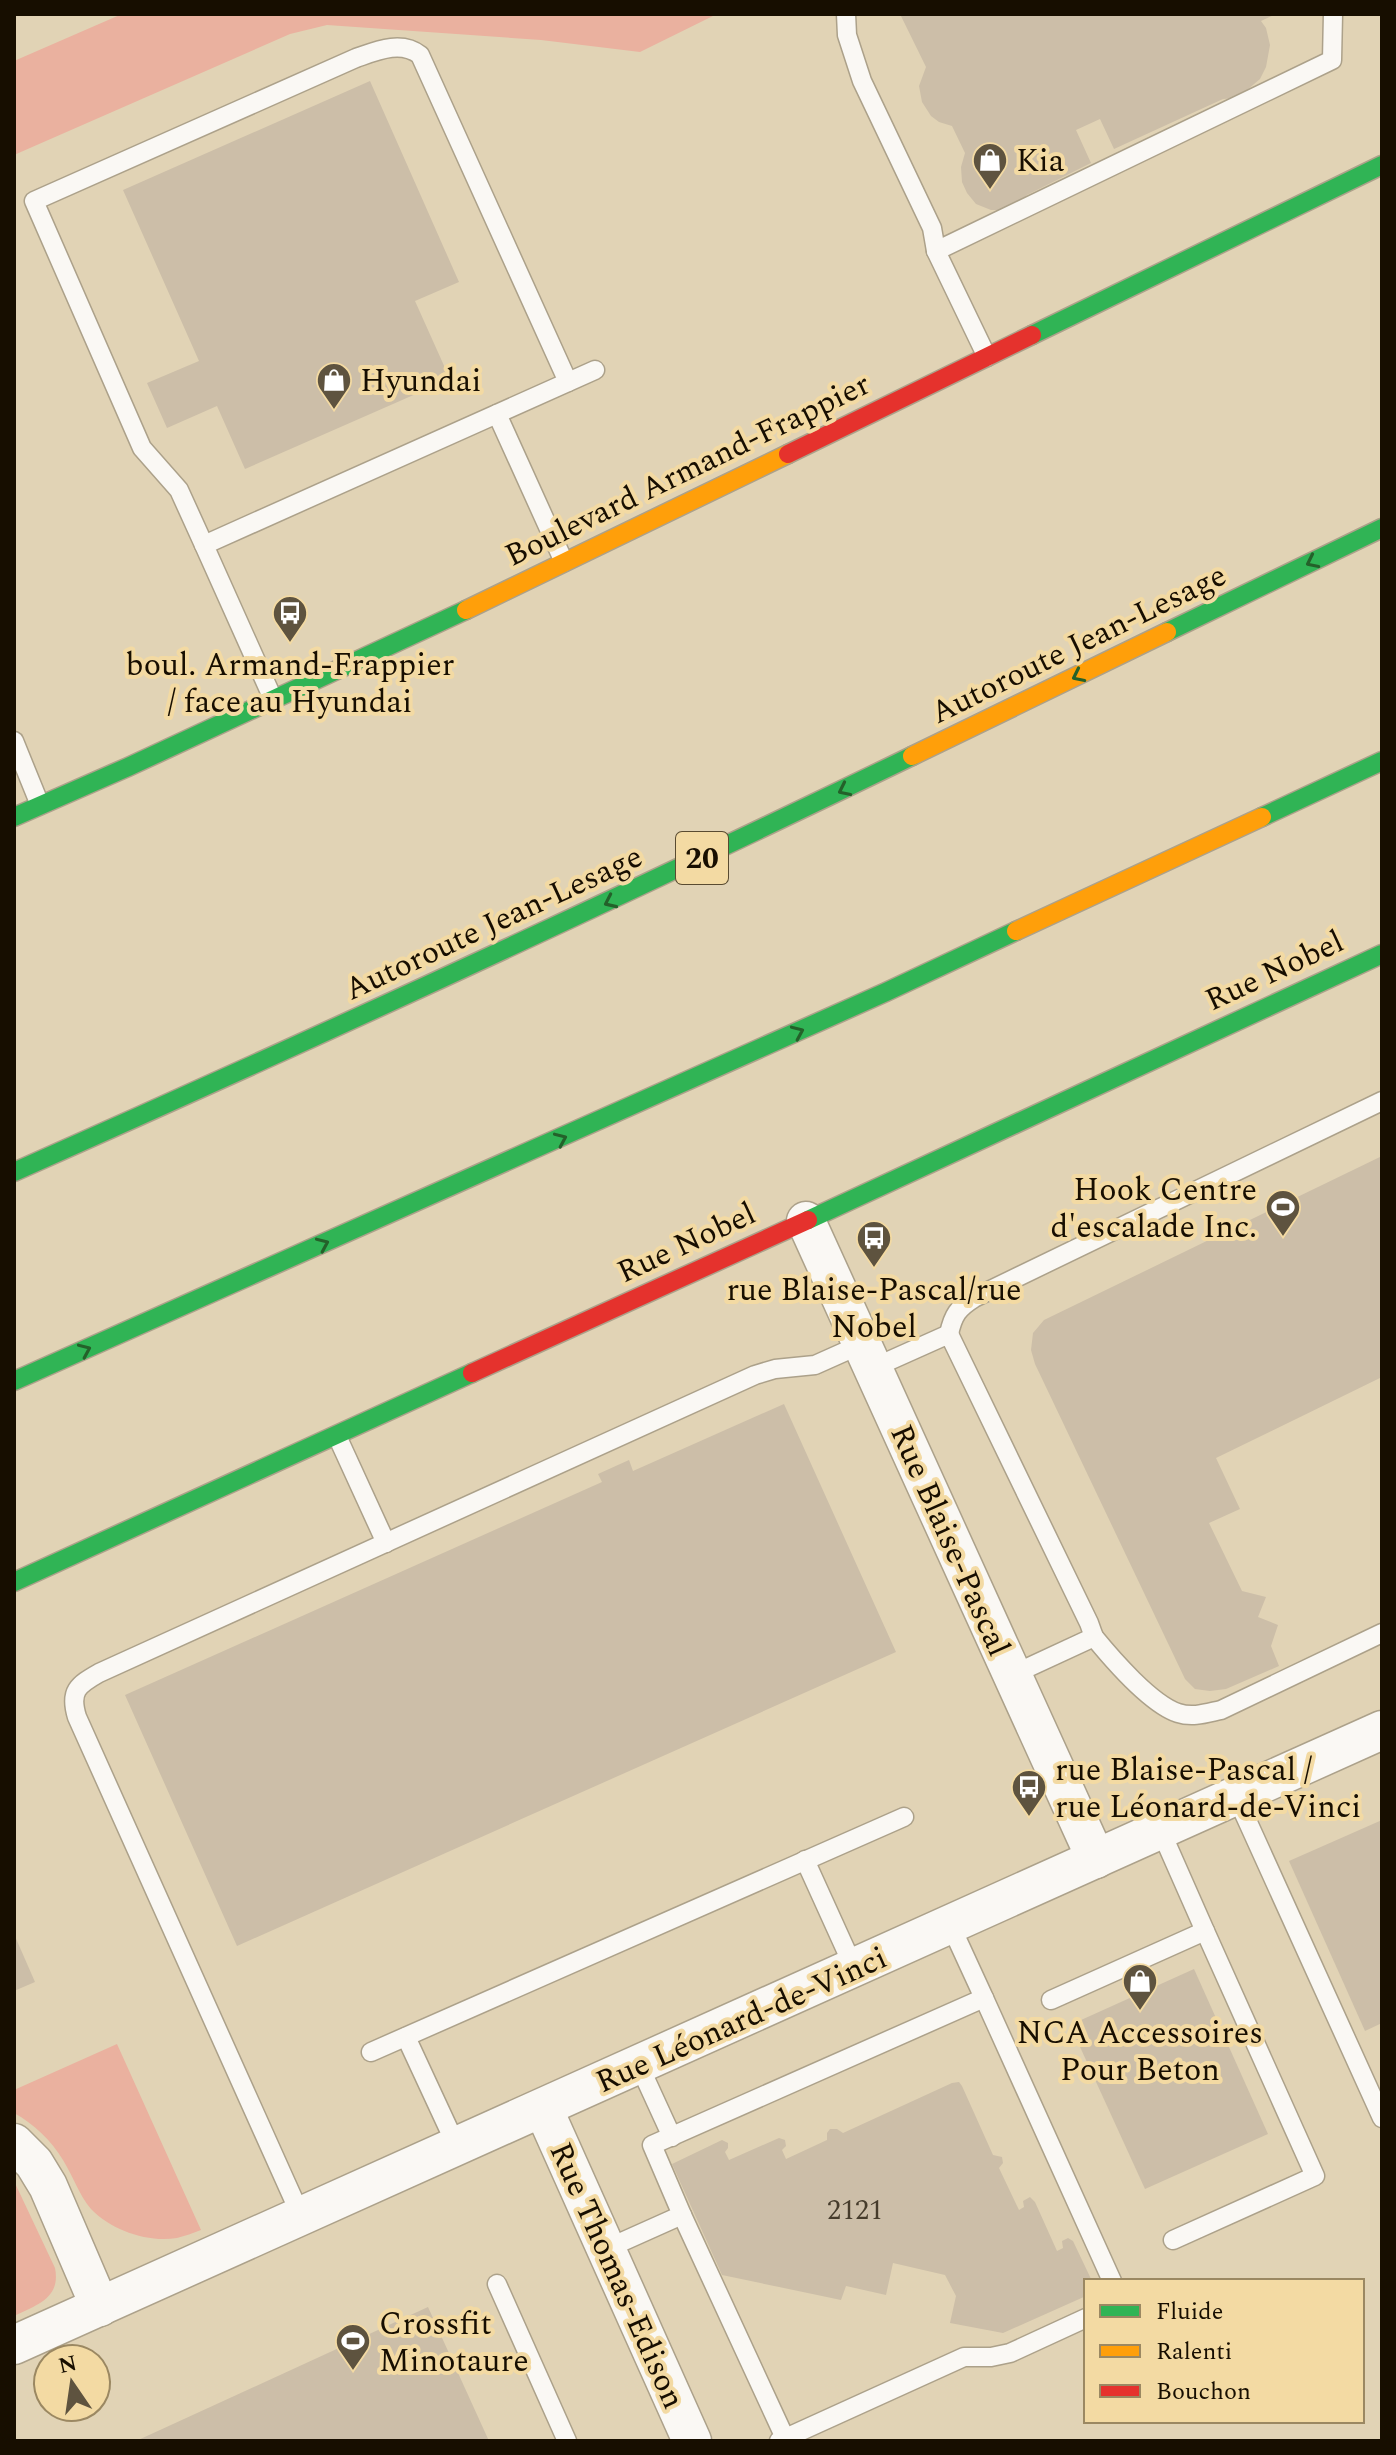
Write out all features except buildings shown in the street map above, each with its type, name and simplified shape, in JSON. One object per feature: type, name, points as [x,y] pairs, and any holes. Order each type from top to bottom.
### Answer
[{"type":"main road","name":"Boulevard Armand-Frappier","points":[[14,817],[564,562],[1382,165]]},
{"type":"main road","name":"Autoroute Jean-Lesage","points":[[14,1172],[662,877],[1382,528]]},
{"type":"main road","points":[[14,1381],[872,999],[1382,761]]},
{"type":"main road","name":"Rue Nobel","points":[[14,1582],[1382,954]]},
{"type":"street","name":"Rue Blaise-Pascal","points":[[806,1221],[1096,1859]]},
{"type":"street","name":"Rue Léonard-de-Vinci","points":[[14,2345],[1382,1730]]},
{"type":"street","name":"Rue Thomas-Edison","points":[[543,2108],[692,2441]]},
{"type":"street","points":[[14,2143],[34,2163],[48,2186],[100,2307]]},
{"type":"lane","points":[[846,14],[853,58],[932,228],[936,251],[987,357]]},
{"type":"lane","points":[[936,251],[1332,60],[1333,14]]},
{"type":"lane","points":[[273,699],[179,490],[142,448],[34,201],[356,58],[388,48],[413,49],[420,55],[568,382]]},
{"type":"lane","points":[[204,545],[595,370]]},
{"type":"lane","points":[[497,414],[564,562]]},
{"type":"lane","points":[[14,741],[40,805]]},
{"type":"lane","points":[[1382,1101],[974,1298],[960,1306],[953,1316],[949,1334],[1094,1637],[1115,1663],[1165,1708],[1197,1716],[1221,1710],[1382,1633]]},
{"type":"lane","points":[[301,2216],[77,1717],[73,1705],[74,1692],[83,1682],[99,1673],[755,1375],[775,1369],[867,1356],[949,1334]]},
{"type":"lane","points":[[337,1436],[386,1543]]},
{"type":"lane","points":[[1012,1675],[1094,1637]]},
{"type":"lane","points":[[1236,1796],[1382,2118]]},
{"type":"lane","points":[[371,2052],[904,1817]]},
{"type":"lane","points":[[1160,1829],[1315,2176],[1173,2240]]},
{"type":"lane","points":[[805,1860],[854,1968]]},
{"type":"lane","points":[[950,1924],[1111,2279]]},
{"type":"lane","points":[[1051,2000],[1205,1931]]},
{"type":"lane","points":[[984,1998],[652,2145],[782,2440],[964,2357],[1010,2353],[1084,2319]]},
{"type":"lane","points":[[406,2037],[457,2147]]},
{"type":"lane","points":[[639,2065],[672,2137]]},
{"type":"lane","points":[[606,2249],[682,2215]]},
{"type":"lane","points":[[497,2284],[567,2441]]},
{"type":"shaded area","points":[[122,14],[717,14],[640,52],[541,40],[327,25],[290,34],[14,155],[14,61]]},
{"type":"shaded area","points":[[117,2044],[201,2230],[177,2238],[154,2239],[109,2223],[87,2204],[63,2160],[47,2139],[14,2113],[14,2090]]},
{"type":"shaded area","points":[[14,2181],[55,2268],[56,2278],[51,2293],[45,2299],[14,2316]]},
{"type":"traffic: fast","points":[[1032,335],[1382,165]]},
{"type":"traffic: fast","points":[[1167,632],[1382,528]]},
{"type":"traffic: fast","points":[[14,817],[466,610]]},
{"type":"traffic: fast","points":[[14,1172],[465,968],[912,756]]},
{"type":"traffic: fast","points":[[1262,817],[1382,761]]},
{"type":"traffic: fast","points":[[14,1381],[1016,931]]},
{"type":"traffic: fast","points":[[808,1220],[1382,954]]},
{"type":"traffic: fast","points":[[14,1582],[472,1373]]},
{"type":"traffic: slow","points":[[466,610],[788,454]]},
{"type":"traffic: slow","points":[[912,756],[1167,632]]},
{"type":"traffic: slow","points":[[1016,931],[1262,817]]},
{"type":"traffic: jam","points":[[788,454],[1032,335]]},
{"type":"traffic: jam","points":[[472,1373],[808,1220]]},
{"type":"place","name":"Kia","points":[[990,191]]},
{"type":"place","name":"Hyundai","points":[[334,411]]},
{"type":"place","name":"boul. Armand-Frappier / face au Hyundai","points":[[290,644]]},
{"type":"place","name":"Hook Centre d'escalade Inc.","points":[[1283,1238]]},
{"type":"place","name":"rue Blaise-Pascal/rue Nobel","points":[[874,1269]]},
{"type":"place","name":"rue Blaise-Pascal / rue Léonard-de-Vinci","points":[[1029,1818]]},
{"type":"place","name":"NCA Accessoires Pour Beton","points":[[1140,2012]]},
{"type":"place","name":"Crossfit Minotaure","points":[[353,2372]]}]
